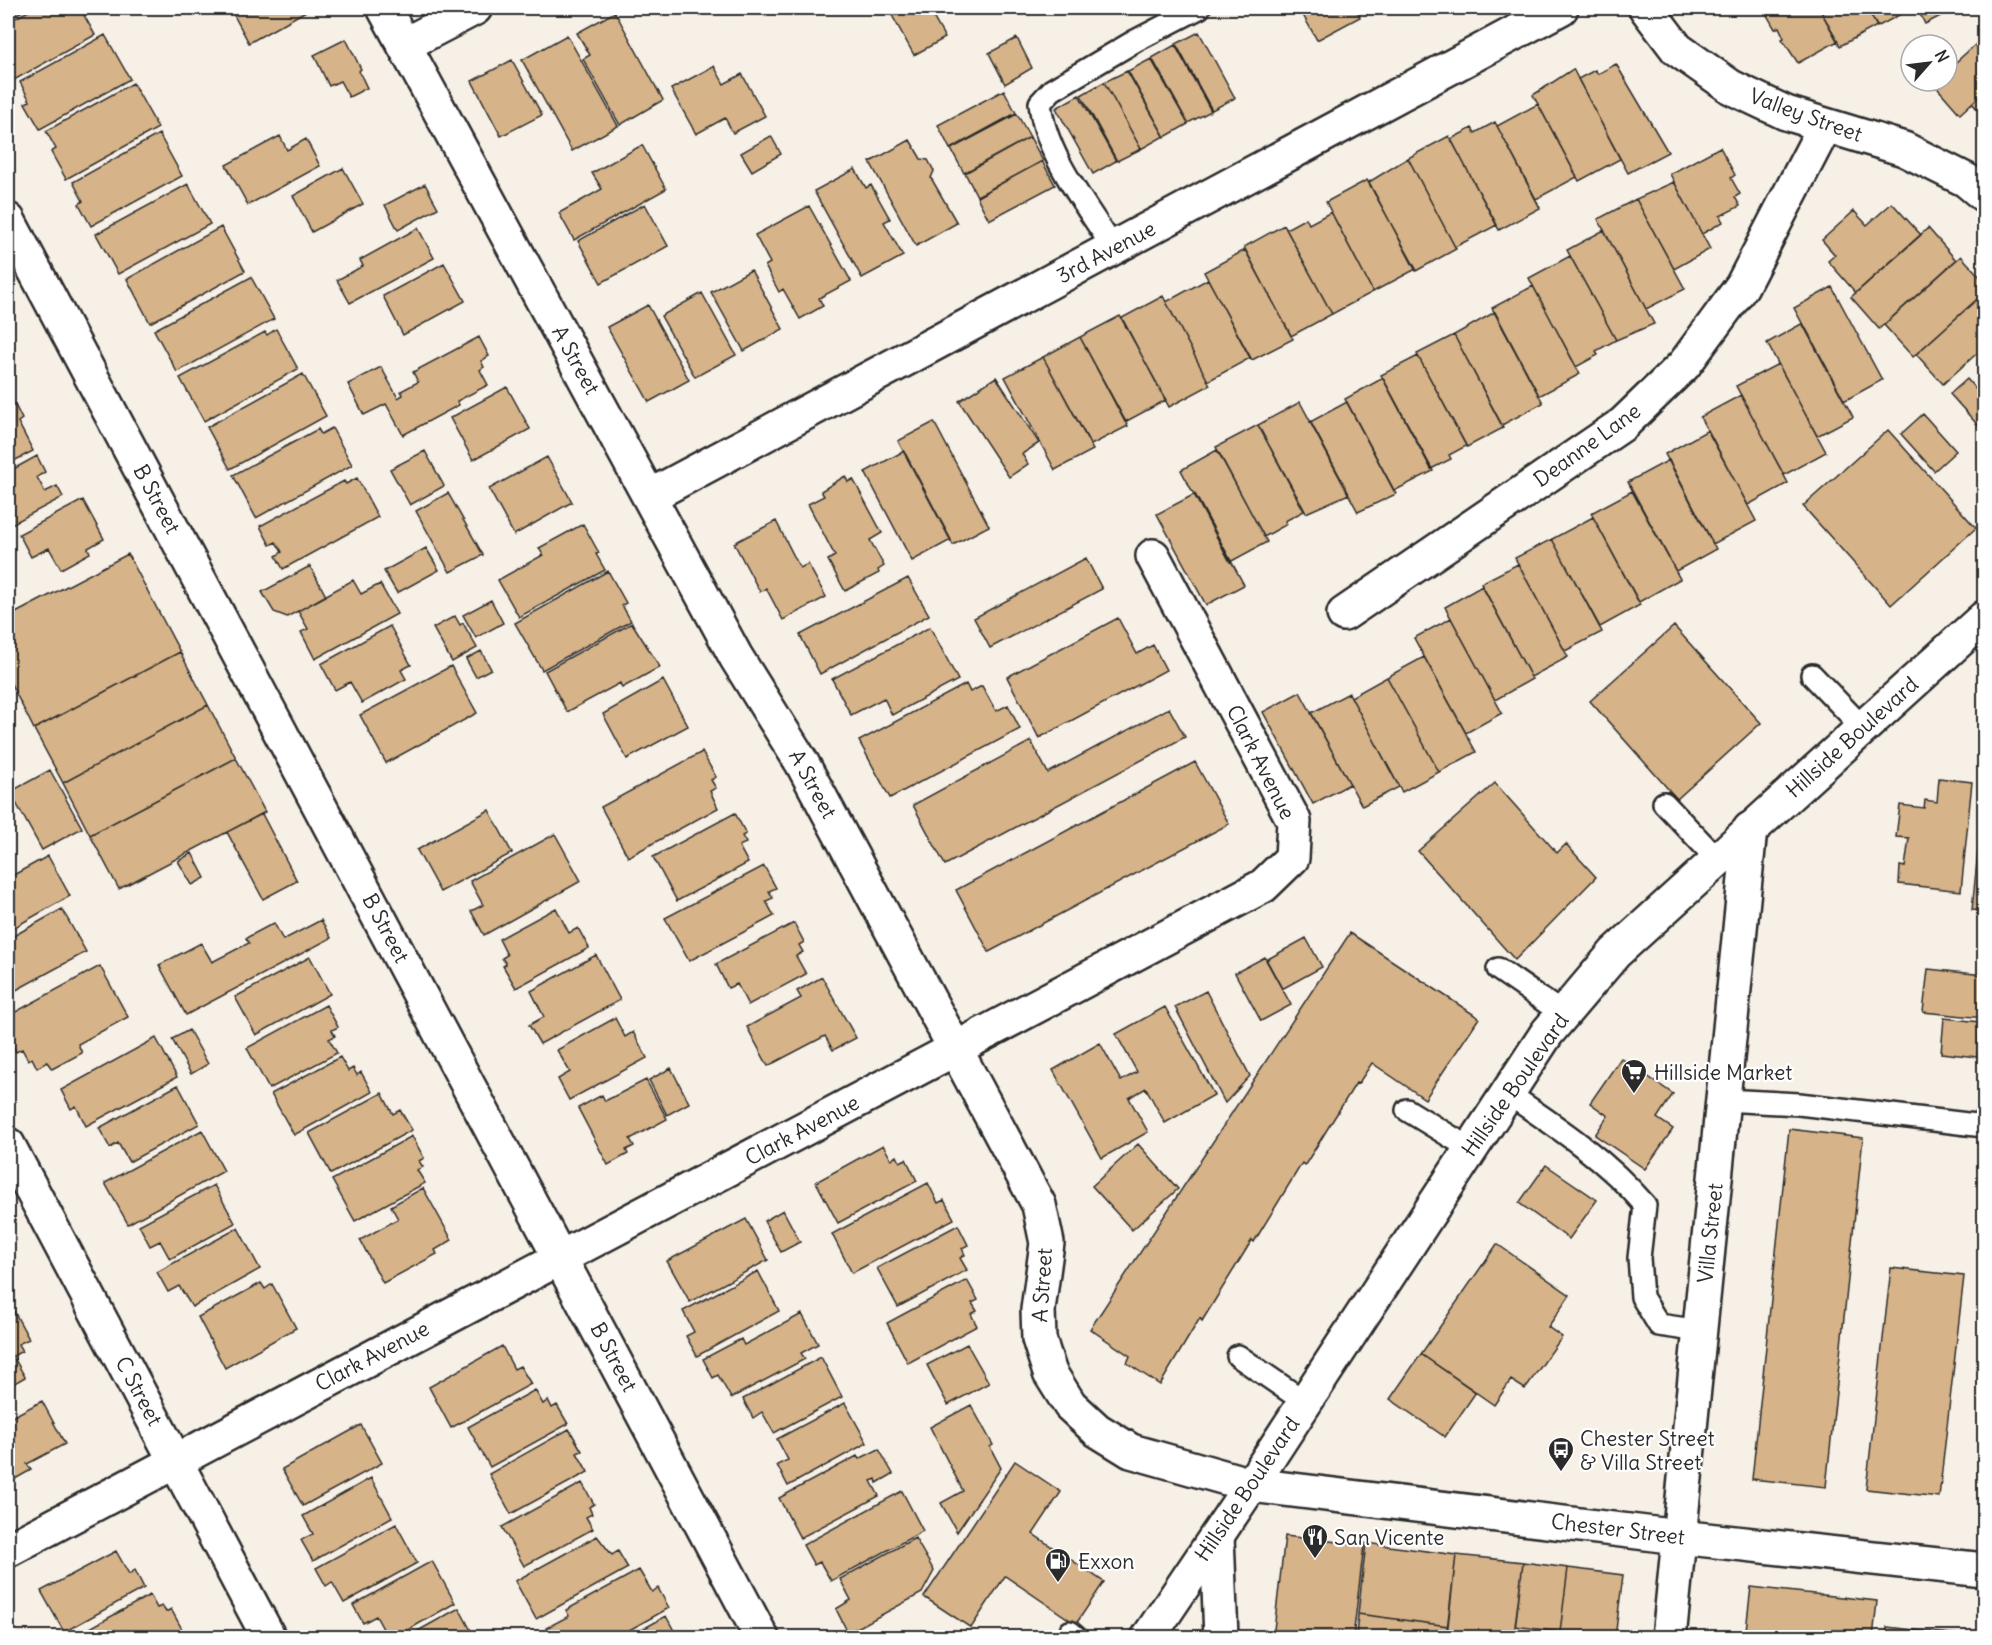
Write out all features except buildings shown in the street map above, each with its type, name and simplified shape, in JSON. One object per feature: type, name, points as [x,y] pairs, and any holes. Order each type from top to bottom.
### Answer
[{"type":"street","name":"A Street","points":[[384,8],[736,657],[802,763],[1039,1205],[1047,1243],[1038,1310],[1039,1340],[1050,1372],[1070,1404],[1097,1430],[1131,1451],[1251,1485]]},
{"type":"street","points":[[405,45],[475,8]]},
{"type":"street","name":"3rd Avenue","points":[[650,496],[1561,8]]},
{"type":"street","name":"Valley Street","points":[[1646,8],[1677,49],[1731,87],[1786,113],[1904,148],[1966,180],[1984,195]]},
{"type":"street","name":"Deanne Lane","points":[[1344,614],[1623,424],[1684,365],[1742,286],[1825,126]]},
{"type":"street","name":"B Street","points":[[8,220],[762,1638]]},
{"type":"street","name":"Clark Avenue","points":[[8,1550],[1263,886],[1292,858],[1294,821],[1153,556]]},
{"type":"street","name":"Hillside Boulevard","points":[[1148,1638],[1547,1033],[1615,953],[1984,618]]},
{"type":"street","name":"Villa Street","points":[[1669,1638],[1750,829]]},
{"type":"street","name":"C Street","points":[[8,1145],[269,1638]]},
{"type":"street","name":"Chester Street","points":[[1251,1485],[1679,1537],[1984,1570]]},
{"type":"street","points":[[1216,1536],[1221,1638]]},
{"type":"lane","points":[[1113,248],[1057,157],[1041,119],[1040,103],[1062,84],[1135,41],[1199,8]]},
{"type":"lane","points":[[1812,675],[1862,727]]},
{"type":"lane","points":[[1664,802],[1718,859]]},
{"type":"lane","points":[[1498,969],[1563,1014]]},
{"type":"lane","points":[[1507,1093],[1562,1131],[1606,1166],[1645,1205],[1639,1258],[1642,1297],[1659,1325],[1700,1331]]},
{"type":"lane","points":[[1723,1100],[1799,1104],[1984,1126]]},
{"type":"lane","points":[[1407,1110],[1471,1149]]},
{"type":"lane","points":[[1238,1356],[1305,1402]]},
{"type":"place","name":"Hillside Market","points":[[1634,1095]]},
{"type":"place","name":"Chester Street & Villa Street","points":[[1561,1473]]},
{"type":"place","name":"San Vicente","points":[[1315,1560]]},
{"type":"place","name":"Exxon","points":[[1058,1584]]}]
